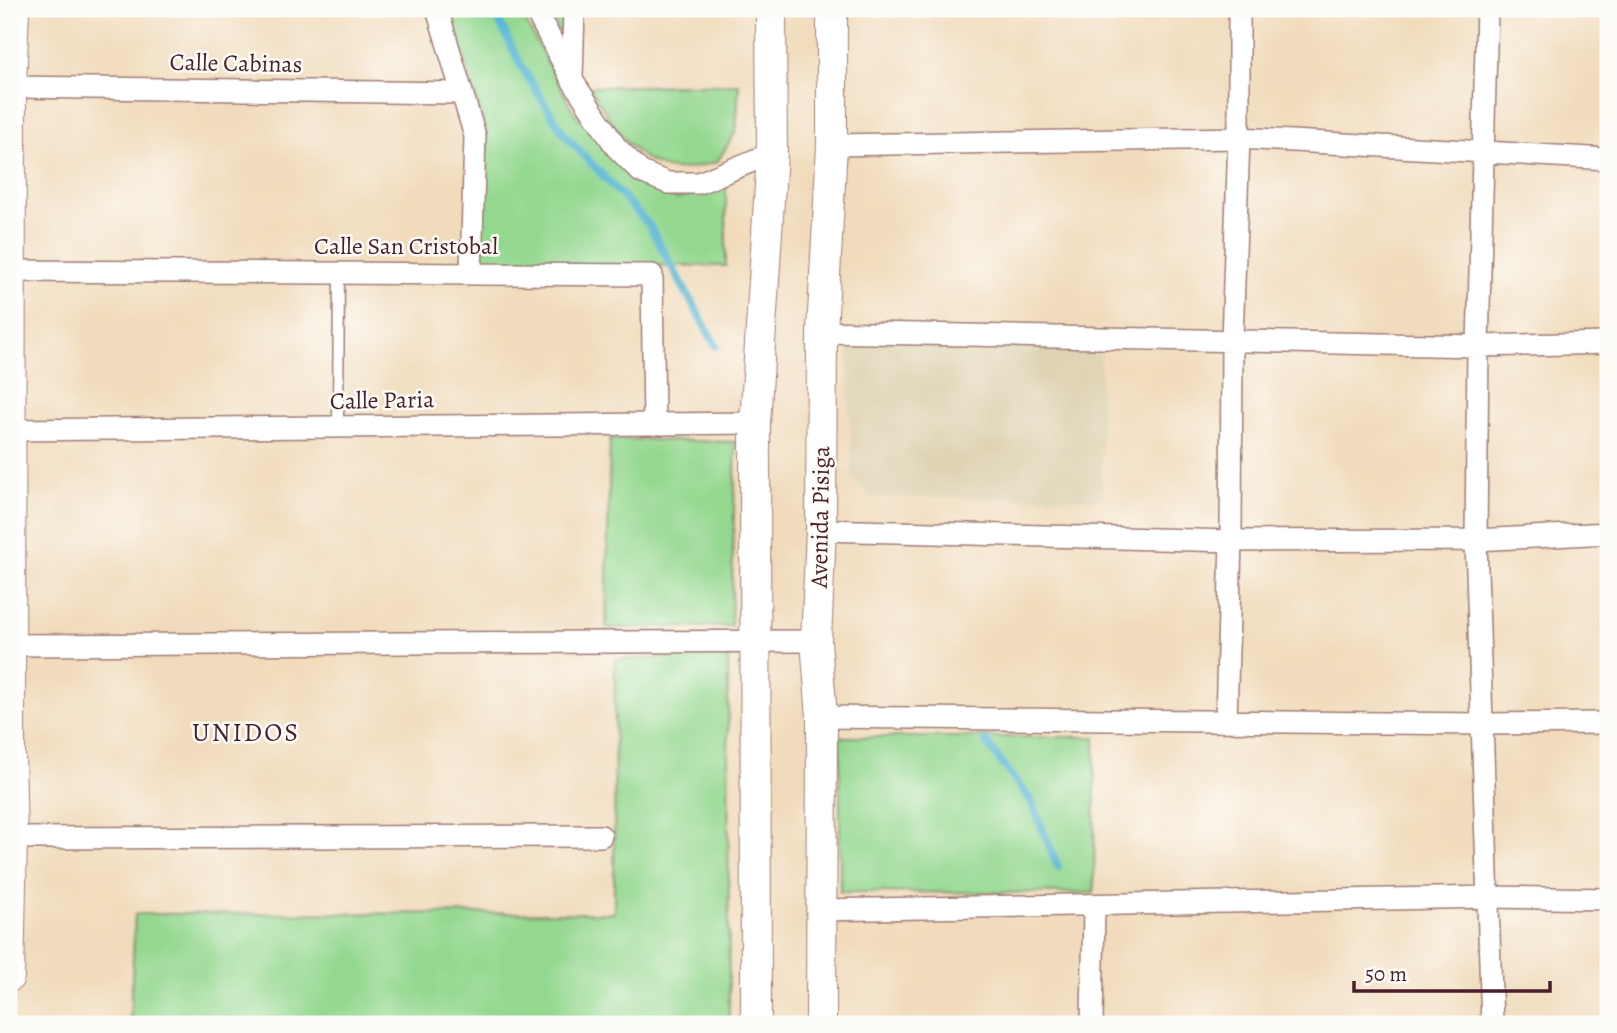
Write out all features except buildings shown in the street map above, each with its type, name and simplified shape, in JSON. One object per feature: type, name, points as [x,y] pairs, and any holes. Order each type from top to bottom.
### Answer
[{"type":"street","points":[[437,9],[475,135],[471,273]]},
{"type":"street","points":[[535,9],[572,80],[616,147],[641,172],[668,183],[699,183],[772,153]]},
{"type":"street","points":[[572,80],[574,9]]},
{"type":"street","points":[[756,1024],[755,423],[772,153],[771,9]]},
{"type":"street","name":"Avenida Pisiga","points":[[821,1024],[822,717],[816,641],[821,530],[822,332],[832,145],[832,9]]},
{"type":"street","points":[[1226,721],[1231,541],[1232,340],[1239,138],[1238,9]]},
{"type":"street","points":[[1487,9],[1476,540],[1492,1024]]},
{"type":"street","points":[[9,977],[12,838],[9,753],[9,393],[12,16]]},
{"type":"street","name":"Calle Cabinas","points":[[11,87],[461,93]]},
{"type":"street","points":[[832,145],[1239,138],[1608,159]]},
{"type":"street","name":"Calle San Cristobal","points":[[11,271],[652,275],[654,424]]},
{"type":"street","points":[[822,332],[1478,346],[1608,344]]},
{"type":"street","name":"Calle Paria","points":[[9,430],[755,423]]},
{"type":"street","points":[[821,530],[1231,541],[1476,540],[1608,533]]},
{"type":"street","points":[[11,645],[816,641]]},
{"type":"street","points":[[822,717],[1608,723]]},
{"type":"street","points":[[12,838],[601,836]]},
{"type":"street","points":[[821,910],[1489,897],[1608,899]]},
{"type":"street","points":[[1092,1024],[1094,905]]},
{"type":"lane","points":[[338,426],[340,272]]},
{"type":"shaded area","points":[[1100,337],[1102,499],[870,497],[852,479],[847,340]]},
{"type":"green space","points":[[450,9],[519,9],[573,111],[634,182],[676,199],[726,185],[726,266],[479,264],[486,132]]},
{"type":"green space","points":[[547,9],[563,9],[562,39]]},
{"type":"green space","points":[[739,84],[736,131],[717,162],[684,169],[667,168],[652,163],[639,154],[617,129],[589,87]]},
{"type":"green space","points":[[610,439],[736,442],[731,626],[606,628]]},
{"type":"green space","points":[[728,654],[729,1024],[130,1024],[135,914],[614,913],[615,660]]},
{"type":"green space","points":[[840,737],[1095,737],[1094,893],[840,892]]},
{"type":"waterway","points":[[493,9],[521,66],[564,134],[649,225],[716,346]]},
{"type":"waterway","points":[[986,742],[1031,801],[1058,867]]},
{"type":"district","name":"UNIDOS","points":[[246,732]]}]
